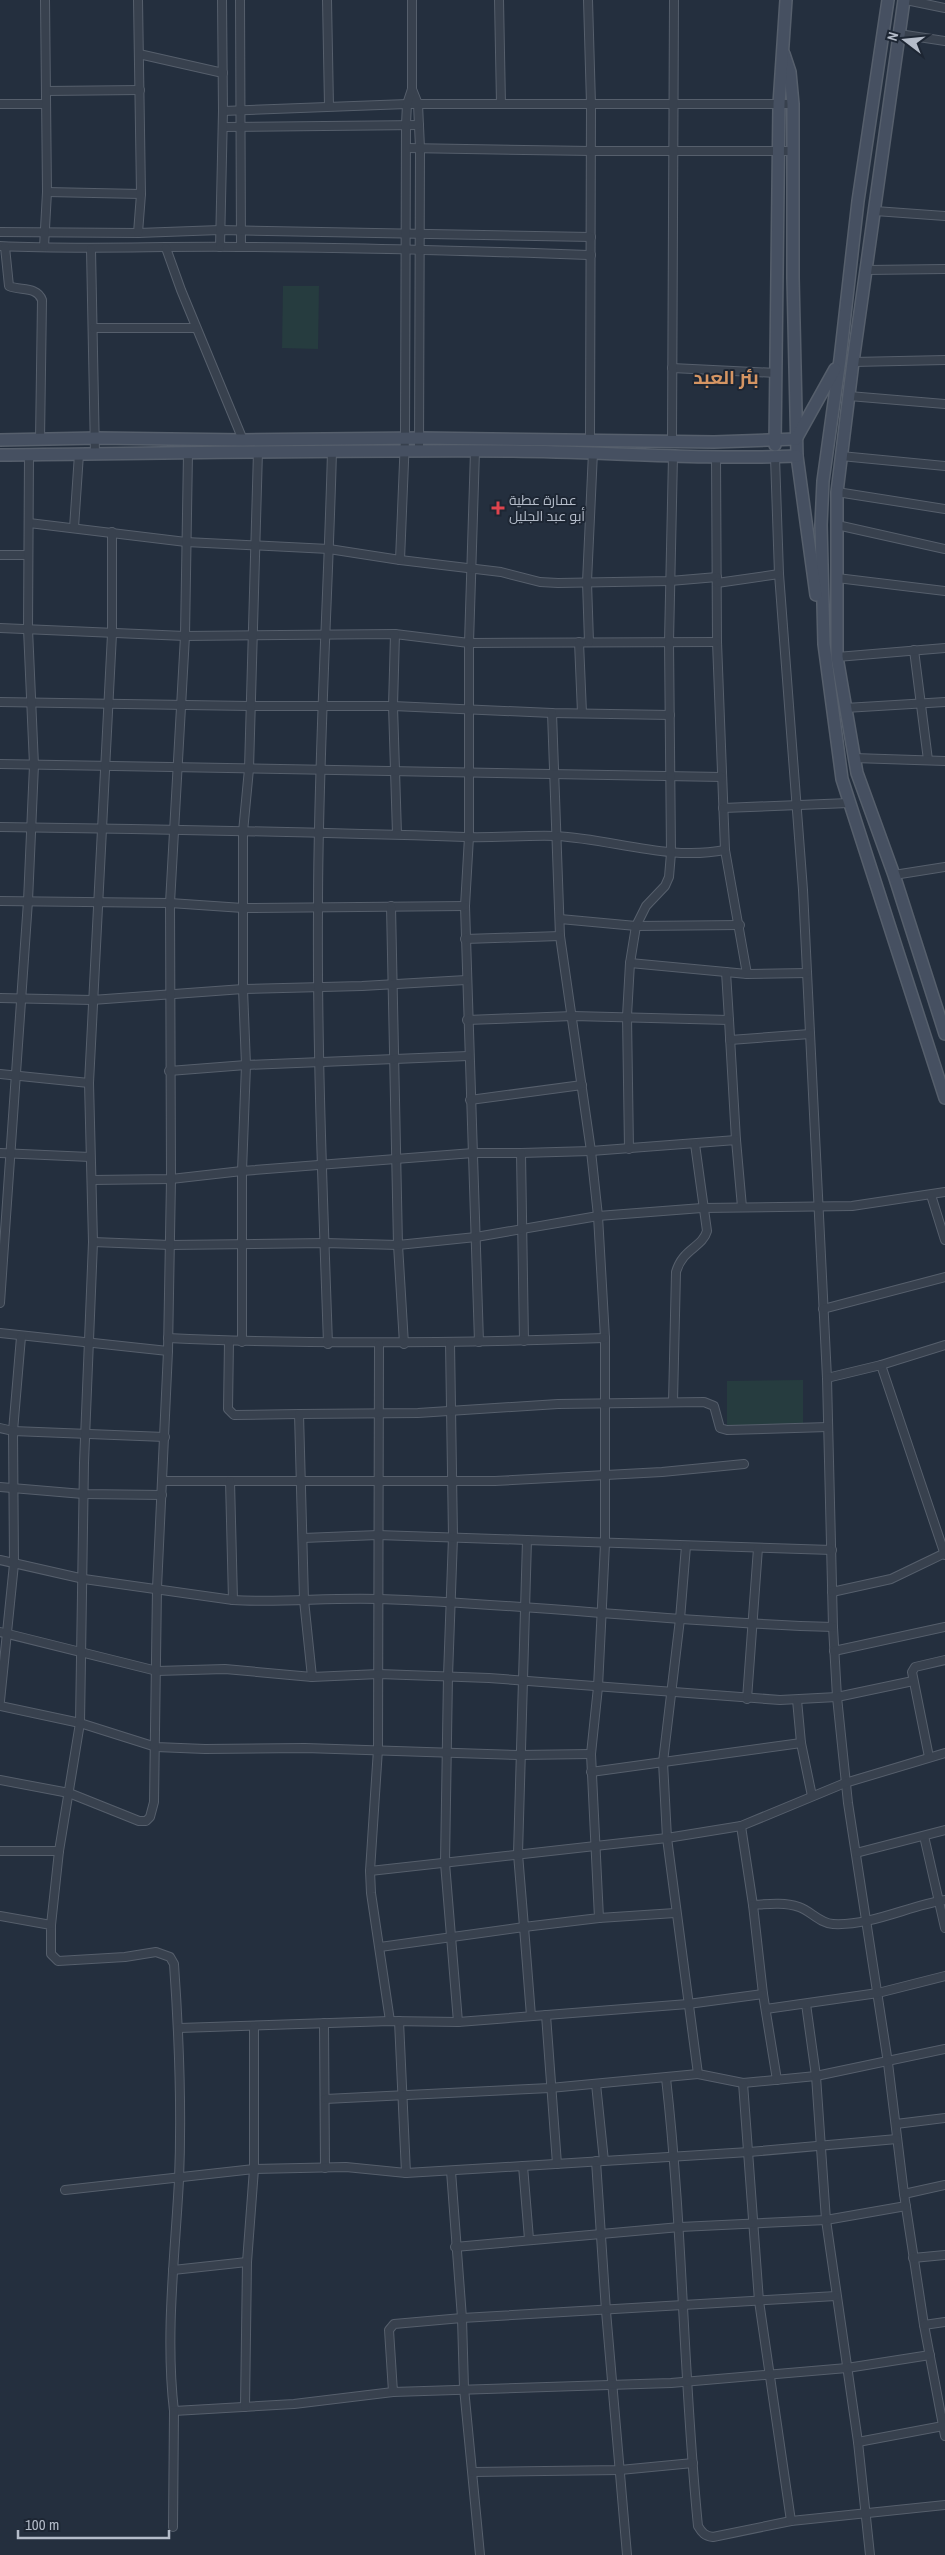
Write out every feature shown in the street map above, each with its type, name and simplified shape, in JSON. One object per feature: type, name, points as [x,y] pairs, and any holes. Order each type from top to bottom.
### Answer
[{"type":"main road","points":[[775,457],[778,104],[784,54],[786,0]]},
{"type":"main road","points":[[824,644],[821,502],[858,201],[888,0]]},
{"type":"main road","points":[[905,0],[853,362],[837,492],[837,656],[857,773],[894,875],[945,1034]]},
{"type":"main road","points":[[784,54],[790,72],[793,104],[792,278],[797,456],[842,780],[945,1098]]},
{"type":"main road","points":[[873,104],[889,105]]},
{"type":"main road","points":[[777,279],[792,278]]},
{"type":"main road","points":[[796,439],[840,359]]},
{"type":"main road","points":[[0,440],[97,438],[243,440],[590,438],[672,441],[796,439]]},
{"type":"main road","points":[[828,439],[843,441]]},
{"type":"main road","points":[[0,455],[258,451],[475,451],[593,452],[716,457],[797,456]]},
{"type":"street","points":[[44,247],[47,192],[45,0]]},
{"type":"street","points":[[138,0],[141,194],[138,233]]},
{"type":"street","points":[[220,246],[223,127],[222,1],[240,0],[242,110],[241,247]]},
{"type":"street","points":[[327,0],[329,106]]},
{"type":"street","points":[[400,560],[405,438],[406,124],[407,104],[412,89],[412,0]]},
{"type":"street","points":[[499,0],[501,104]]},
{"type":"street","points":[[588,0],[591,104],[590,438]]},
{"type":"street","points":[[672,441],[674,0]]},
{"type":"street","points":[[905,0],[945,8]]},
{"type":"street","points":[[899,34],[945,41]]},
{"type":"street","points":[[139,54],[223,73]]},
{"type":"street","points":[[412,89],[418,104],[420,148],[419,452]]},
{"type":"street","points":[[46,91],[140,90]]},
{"type":"street","points":[[0,104],[46,104]]},
{"type":"street","points":[[223,111],[407,104],[793,104]]},
{"type":"street","points":[[223,127],[419,125]]},
{"type":"street","points":[[407,148],[591,151],[794,150]]},
{"type":"street","points":[[47,192],[141,194]]},
{"type":"street","points":[[875,211],[945,216]]},
{"type":"street","points":[[0,232],[138,233],[241,230],[591,237]]},
{"type":"street","points":[[40,440],[42,300],[40,295],[34,291],[9,286],[3,247],[91,249],[220,246],[406,248],[591,255]]},
{"type":"street","points":[[166,248],[196,328],[243,440]]},
{"type":"street","points":[[91,249],[96,454]]},
{"type":"street","points":[[866,270],[945,269]]},
{"type":"street","points":[[94,328],[196,328]]},
{"type":"street","points":[[853,362],[945,360]]},
{"type":"street","points":[[672,368],[777,373]]},
{"type":"street","points":[[849,396],[945,404]]},
{"type":"street","points":[[242,1342],[242,1171],[246,1065],[242,990],[244,832],[249,769],[249,706],[258,451]]},
{"type":"street","points":[[328,1344],[320,1165],[318,832],[322,771],[324,634],[332,451]]},
{"type":"street","points":[[475,451],[469,643],[469,837],[465,938],[480,1342]]},
{"type":"street","points":[[588,642],[588,582],[593,452]]},
{"type":"street","points":[[0,1780],[69,1794],[127,1817],[146,1821],[150,1817],[154,1802],[157,1588],[168,1351],[170,1245],[170,904],[185,636],[188,453]]},
{"type":"street","points":[[74,528],[79,454]]},
{"type":"street","points":[[0,1303],[2,1230],[32,827],[34,765],[28,629],[28,455]]},
{"type":"street","points":[[629,1149],[628,1016],[630,963],[636,926],[646,906],[665,886],[669,877],[671,853],[669,642],[673,456]]},
{"type":"street","points":[[841,456],[945,466]]},
{"type":"street","points":[[716,457],[717,642],[725,850],[740,925],[747,974]]},
{"type":"street","points":[[775,457],[779,574],[797,807],[819,1208],[832,1550],[832,1627],[837,1697],[845,1783],[868,1921],[913,2258],[930,2355],[942,2397],[945,2436]]},
{"type":"street","points":[[837,492],[945,509]]},
{"type":"street","points":[[29,522],[186,542],[329,549],[472,570],[501,572],[540,582],[717,580],[779,574]]},
{"type":"street","points":[[837,525],[945,549]]},
{"type":"street","points":[[112,532],[112,634],[89,1083],[93,1242],[83,1494],[84,1579],[80,1723],[59,1851],[51,1925],[51,1954],[58,1961],[125,1957],[156,1952],[170,1957],[174,1964],[179,2028],[179,2179],[173,2270],[171,2366],[174,2411],[173,2527]]},
{"type":"street","points":[[0,555],[28,555]]},
{"type":"street","points":[[837,578],[945,590]]},
{"type":"street","points":[[0,628],[185,636],[395,634],[469,643],[717,642]]},
{"type":"street","points":[[395,634],[393,706],[396,834]]},
{"type":"street","points":[[579,642],[582,713]]},
{"type":"street","points":[[837,656],[945,648]]},
{"type":"street","points":[[914,650],[928,760]]},
{"type":"street","points":[[0,702],[180,706],[393,706],[552,713],[670,714]]},
{"type":"street","points":[[845,708],[945,702]]},
{"type":"street","points":[[552,713],[560,936],[591,1151],[598,1216],[605,1338],[605,1544],[598,1687],[591,1754],[599,1918]]},
{"type":"street","points":[[854,758],[945,761]]},
{"type":"street","points":[[0,764],[322,771],[722,776]]},
{"type":"street","points":[[723,808],[797,807],[849,803]]},
{"type":"street","points":[[0,827],[318,832],[469,837],[557,836],[671,853],[725,850]]},
{"type":"street","points":[[894,875],[945,867]]},
{"type":"street","points":[[0,901],[170,904],[243,908],[465,906]]},
{"type":"street","points":[[391,906],[391,985],[398,1246],[404,1344]]},
{"type":"street","points":[[560,919],[636,926],[740,925]]},
{"type":"street","points":[[465,938],[560,936]]},
{"type":"street","points":[[630,963],[747,974],[807,973]]},
{"type":"street","points":[[726,972],[742,1207]]},
{"type":"street","points":[[0,998],[92,1000],[242,990],[391,985],[466,980]]},
{"type":"street","points":[[467,1020],[573,1016],[729,1020]]},
{"type":"street","points":[[730,1040],[810,1034]]},
{"type":"street","points":[[169,1071],[246,1065],[468,1056]]},
{"type":"street","points":[[0,1074],[15,1074],[89,1083]]},
{"type":"street","points":[[470,1100],[582,1085]]},
{"type":"street","points":[[92,1180],[171,1179],[242,1171],[472,1153],[591,1151],[736,1140]]},
{"type":"street","points":[[673,1402],[676,1272],[681,1258],[706,1236],[696,1144]]},
{"type":"street","points":[[0,1153],[90,1158]]},
{"type":"street","points":[[521,1153],[524,1341]]},
{"type":"street","points":[[93,1242],[170,1245],[324,1243],[398,1246],[476,1238],[598,1216],[702,1208],[819,1208],[886,1202],[945,1192]]},
{"type":"street","points":[[931,1195],[945,1240]]},
{"type":"street","points":[[823,1309],[945,1277]]},
{"type":"street","points":[[0,1333],[21,1337],[168,1351]]},
{"type":"street","points":[[0,1701],[4,1633],[14,1564],[12,1431],[21,1337]]},
{"type":"street","points":[[168,1338],[242,1342],[404,1344],[605,1338]]},
{"type":"street","points":[[230,1341],[228,1409],[234,1415],[453,1411],[558,1404],[673,1402],[712,1403],[720,1428],[727,1430],[828,1428]]},
{"type":"street","points":[[450,1342],[453,1411],[452,1481],[454,1537],[448,1676],[445,1863],[458,2022]]},
{"type":"street","points":[[379,1344],[378,1535],[380,1599],[378,1749],[370,1870],[371,1893],[395,2021],[402,2095],[406,2173]]},
{"type":"street","points":[[826,1378],[881,1366],[945,1345]]},
{"type":"street","points":[[832,1592],[891,1579],[945,1554],[881,1366]]},
{"type":"street","points":[[300,1414],[304,1600],[312,1677]]},
{"type":"street","points":[[0,1428],[12,1431],[164,1437]]},
{"type":"street","points":[[163,1481],[452,1481],[605,1476],[744,1464]]},
{"type":"street","points":[[230,1481],[232,1600]]},
{"type":"street","points":[[0,1487],[83,1494],[162,1495]]},
{"type":"street","points":[[303,1538],[378,1535],[832,1550]]},
{"type":"street","points":[[527,1540],[524,1681],[519,1755],[518,1854],[531,2016]]},
{"type":"street","points":[[686,1546],[680,1619],[663,1762],[667,1838],[675,1913],[698,2074]]},
{"type":"street","points":[[747,1699],[758,1548]]},
{"type":"street","points":[[0,1560],[84,1579],[232,1600],[266,1602],[380,1599],[602,1612],[753,1625],[832,1627]]},
{"type":"street","points":[[834,1651],[945,1627]]},
{"type":"street","points":[[4,1633],[157,1671],[225,1669],[312,1677],[379,1674],[448,1676],[747,1699],[798,1700],[837,1697],[914,1681]]},
{"type":"street","points":[[929,1757],[913,1668],[945,1660]]},
{"type":"street","points":[[798,1700],[801,1743],[812,1796]]},
{"type":"street","points":[[0,1706],[80,1723],[156,1747],[378,1749],[519,1755],[591,1754]]},
{"type":"street","points":[[592,1772],[801,1743]]},
{"type":"street","points":[[370,1870],[667,1838],[741,1826],[845,1783],[945,1753]]},
{"type":"street","points":[[741,1826],[776,2080]]},
{"type":"street","points":[[856,1853],[945,1830]]},
{"type":"street","points":[[924,1836],[942,1901],[945,1928]]},
{"type":"street","points":[[0,1852],[59,1851]]},
{"type":"street","points":[[753,1905],[786,1904],[809,1911],[817,1919],[832,1924],[868,1921],[942,1901]]},
{"type":"street","points":[[380,1947],[599,1918],[675,1913]]},
{"type":"street","points":[[0,1916],[51,1925]]},
{"type":"street","points":[[766,2009],[878,1993],[945,1976]]},
{"type":"street","points":[[179,2028],[395,2021],[458,2022],[688,2004],[763,1994]]},
{"type":"street","points":[[806,2004],[816,2076],[826,2220],[858,2442],[870,2555]]},
{"type":"street","points":[[546,2015],[557,2164]]},
{"type":"street","points":[[324,2023],[325,2168]]},
{"type":"street","points":[[245,2407],[248,2262],[254,2169],[254,2026]]},
{"type":"street","points":[[325,2099],[550,2088],[698,2074],[743,2083],[816,2076],[945,2050]]},
{"type":"street","points":[[666,2078],[675,2156],[685,2306],[686,2382],[698,2526],[704,2534],[713,2537],[791,2521],[945,2505]]},
{"type":"street","points":[[743,2083],[759,2301],[768,2375],[791,2521]]},
{"type":"street","points":[[596,2084],[600,2161],[600,2234],[627,2555]]},
{"type":"street","points":[[896,2124],[945,2118]]},
{"type":"street","points":[[65,2190],[179,2179],[254,2169],[353,2168],[406,2173],[749,2152],[897,2139]]},
{"type":"street","points":[[523,2166],[529,2239]]},
{"type":"street","points":[[451,2170],[462,2318],[464,2388],[480,2555]]},
{"type":"street","points":[[904,2194],[945,2186]]},
{"type":"street","points":[[456,2247],[680,2227],[826,2220],[906,2206]]},
{"type":"street","points":[[913,2258],[945,2255]]},
{"type":"street","points":[[173,2270],[248,2262]]},
{"type":"street","points":[[393,2392],[389,2330],[391,2325],[462,2318],[836,2296]]},
{"type":"street","points":[[924,2325],[945,2322]]},
{"type":"street","points":[[174,2411],[245,2407],[393,2392],[464,2388],[686,2382],[847,2368],[930,2355]]},
{"type":"street","points":[[858,2442],[943,2426]]},
{"type":"street","points":[[473,2472],[620,2470],[693,2463]]},
{"type":"green space","points":[[283,286],[319,286],[318,349],[282,348]]},
{"type":"green space","points":[[803,1380],[803,1425],[727,1426],[727,1381]]},
{"type":"place","name":"عمارة عطية أبو عبد الجليل","points":[[498,508]]},
{"type":"district","name":"بئر العبد","points":[[726,377]]}]
